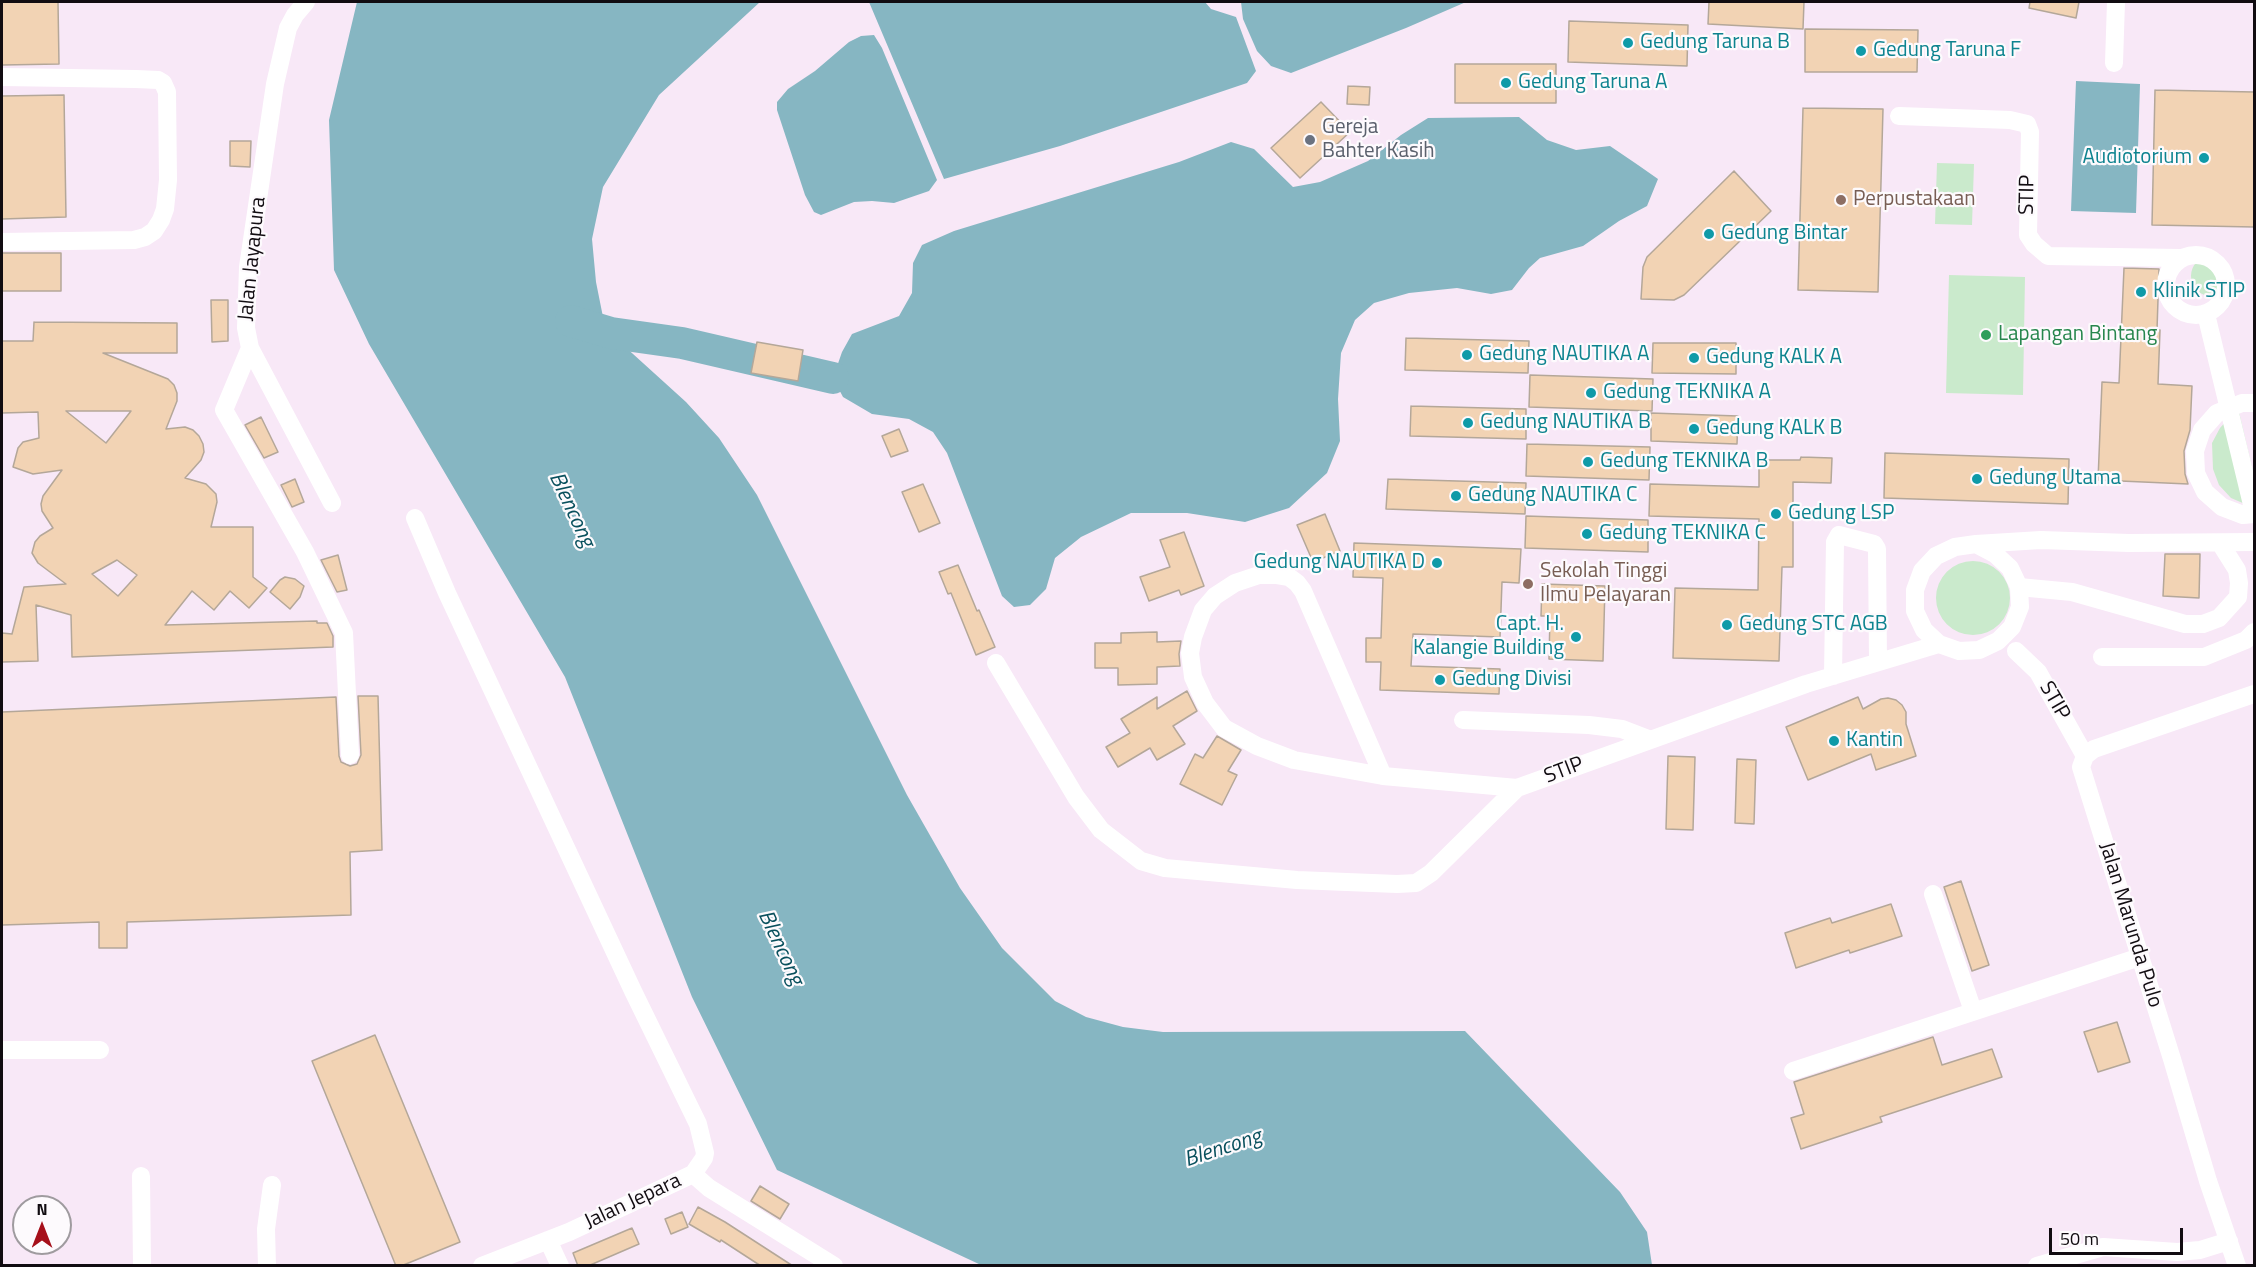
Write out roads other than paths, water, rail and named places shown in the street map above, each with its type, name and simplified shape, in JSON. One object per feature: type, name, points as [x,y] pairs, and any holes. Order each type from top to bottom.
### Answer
[{"type":"street","name":"Jalan Jayapura","points":[[306,2],[288,28],[275,84],[248,267],[246,328],[250,348],[332,503]]},
{"type":"street","points":[[2114,63],[2116,2]]},
{"type":"street","points":[[2,78],[135,79],[158,80],[163,83],[167,92],[168,180],[165,209],[161,220],[154,231],[145,237],[134,240],[2,242]]},
{"type":"street","name":"STIP","points":[[1899,116],[2010,120],[2027,124],[2030,132],[2028,235],[2034,244],[2048,256],[2180,258],[2200,255],[2212,259],[2220,267],[2225,278],[2226,290],[2222,301],[2206,314]]},
{"type":"street","points":[[2180,258],[2169,269],[2165,280],[2166,292],[2170,303],[2179,310],[2191,315],[2206,314],[2228,408],[2254,513],[2243,514],[2222,507],[2205,492],[2196,473],[2195,451],[2202,430],[2217,413],[2228,408],[2242,404],[2254,403]]},
{"type":"street","points":[[250,348],[224,410],[305,552],[344,633],[350,755]]},
{"type":"street","points":[[415,518],[447,593],[633,991],[698,1124],[705,1153],[693,1174]]},
{"type":"street","points":[[1833,676],[1835,542],[1839,534],[1874,544],[1877,549],[1878,662]]},
{"type":"street","points":[[1976,544],[1995,554],[2010,568],[2019,587],[2020,607],[2007,646],[1959,651],[1939,644],[1924,630],[1915,611],[1915,590],[1922,571],[1936,556],[1955,548],[1976,544],[2041,540],[2254,542]]},
{"type":"street","points":[[2019,587],[2072,592],[2185,624],[2203,624],[2219,618],[2238,597],[2237,570],[2220,543]]},
{"type":"street","name":"STIP","points":[[1383,776],[1303,591],[1297,583],[1289,577],[1277,574],[1258,575],[1235,583],[1215,596],[1203,610],[1193,637],[1190,654],[1193,677],[1205,703],[1224,728],[1257,746],[1294,760],[1383,776],[1517,788],[1833,676],[1939,644]]},
{"type":"street","points":[[2102,657],[2204,657],[2246,640],[2254,632]]},
{"type":"street","name":"STIP","points":[[2007,646],[2038,672],[2085,756]]},
{"type":"street","points":[[996,663],[1076,797],[1101,830],[1141,861],[1165,868],[1298,880],[1416,883],[1431,873],[1517,788]]},
{"type":"street","points":[[2085,756],[2094,750],[2254,694]]},
{"type":"street","points":[[1463,720],[1589,725],[1622,729],[1648,740]]},
{"type":"street","name":"Jalan Marunda Pulo","points":[[2085,756],[2082,767],[2208,1182],[2237,1266]]},
{"type":"street","points":[[1933,894],[1973,1011]]},
{"type":"street","points":[[1793,1071],[2140,957]]},
{"type":"street","points":[[2,1050],[100,1050]]},
{"type":"street","name":"Jalan Jepara","points":[[482,1266],[548,1240],[693,1174],[709,1188],[834,1266]]},
{"type":"street","points":[[141,1176],[142,1266]]},
{"type":"street","points":[[267,1266],[266,1229],[272,1185]]},
{"type":"street","points":[[548,1240],[560,1266]]},
{"type":"street","points":[[2037,1266],[2103,1246],[2177,1252],[2200,1250],[2229,1241]]},
{"type":"water","name":"Blencong","points":[[357,2],[760,2],[659,95],[603,187],[592,239],[596,282],[604,322],[622,344],[686,402],[719,438],[757,495],[907,795],[960,888],[1002,948],[1055,1001],[1086,1017],[1123,1027],[1163,1032],[1465,1031],[1620,1192],[1647,1232],[1652,1265],[981,1265],[777,1170],[692,997],[565,677],[369,344],[334,270],[329,120]]},
{"type":"water","points":[[869,2],[1205,2],[1211,9],[1236,17],[1256,71],[1247,83],[1060,146],[944,179]]},
{"type":"water","points":[[1241,2],[1466,2],[1291,73],[1271,66],[1257,51],[1243,19]]},
{"type":"water","points":[[874,35],[882,48],[937,180],[929,191],[894,203],[854,202],[821,215],[814,212],[805,195],[777,110],[777,102],[788,89],[815,71],[849,42],[861,36]]},
{"type":"water","points":[[2076,81],[2140,84],[2136,213],[2071,211]]},
{"type":"water","points":[[1519,117],[1547,140],[1576,150],[1610,146],[1638,165],[1658,179],[1647,206],[1619,221],[1583,246],[1540,258],[1512,290],[1491,294],[1457,288],[1409,293],[1374,303],[1355,320],[1341,353],[1338,399],[1340,441],[1327,473],[1289,508],[1245,522],[1187,513],[1131,513],[1081,537],[1055,558],[1046,589],[1030,605],[1014,607],[1002,596],[947,453],[933,432],[909,419],[872,414],[843,397],[833,378],[842,352],[852,334],[899,316],[912,293],[913,263],[922,245],[954,231],[1179,162],[1231,142],[1254,149],[1293,187],[1320,182],[1368,161],[1401,135],[1428,118]]},
{"type":"waterway","points":[[571,321],[611,333],[682,343],[833,378]]},
{"type":"place","name":"Gedung Taruna B","points":[[1628,43]]},
{"type":"place","name":"Gedung Taruna F","points":[[1861,51]]},
{"type":"place","name":"Gedung Taruna A","points":[[1506,83]]},
{"type":"place","name":"Gereja Bahter Kasih","points":[[1310,140]]},
{"type":"place","name":"Audiotorium","points":[[2204,158]]},
{"type":"place","name":"Perpustakaan","points":[[1841,200]]},
{"type":"place","name":"Gedung Bintar","points":[[1709,234]]},
{"type":"place","name":"Klinik STIP","points":[[2141,292]]},
{"type":"place","name":"Lapangan Bintang","points":[[1986,335]]},
{"type":"place","name":"Gedung NAUTIKA A","points":[[1467,355]]},
{"type":"place","name":"Gedung KALK A","points":[[1694,358]]},
{"type":"place","name":"Gedung TEKNIKA A","points":[[1591,393]]},
{"type":"place","name":"Gedung NAUTIKA B","points":[[1468,423]]},
{"type":"place","name":"Gedung KALK B","points":[[1694,429]]},
{"type":"place","name":"Gedung TEKNIKA B","points":[[1588,462]]},
{"type":"place","name":"Gedung Utama","points":[[1977,479]]},
{"type":"place","name":"Gedung NAUTIKA C","points":[[1456,496]]},
{"type":"place","name":"Gedung LSP","points":[[1776,514]]},
{"type":"place","name":"Gedung TEKNIKA C","points":[[1587,534]]},
{"type":"place","name":"Gedung NAUTIKA D","points":[[1437,563]]},
{"type":"place","name":"Sekolah Tinggi Ilmu Pelayaran","points":[[1528,584]]},
{"type":"place","name":"Gedung STC AGB","points":[[1727,625]]},
{"type":"place","name":"Capt. H. Kalangie Building","points":[[1576,637]]},
{"type":"place","name":"Gedung Divisi","points":[[1440,680]]},
{"type":"place","name":"Kantin","points":[[1834,741]]}]
